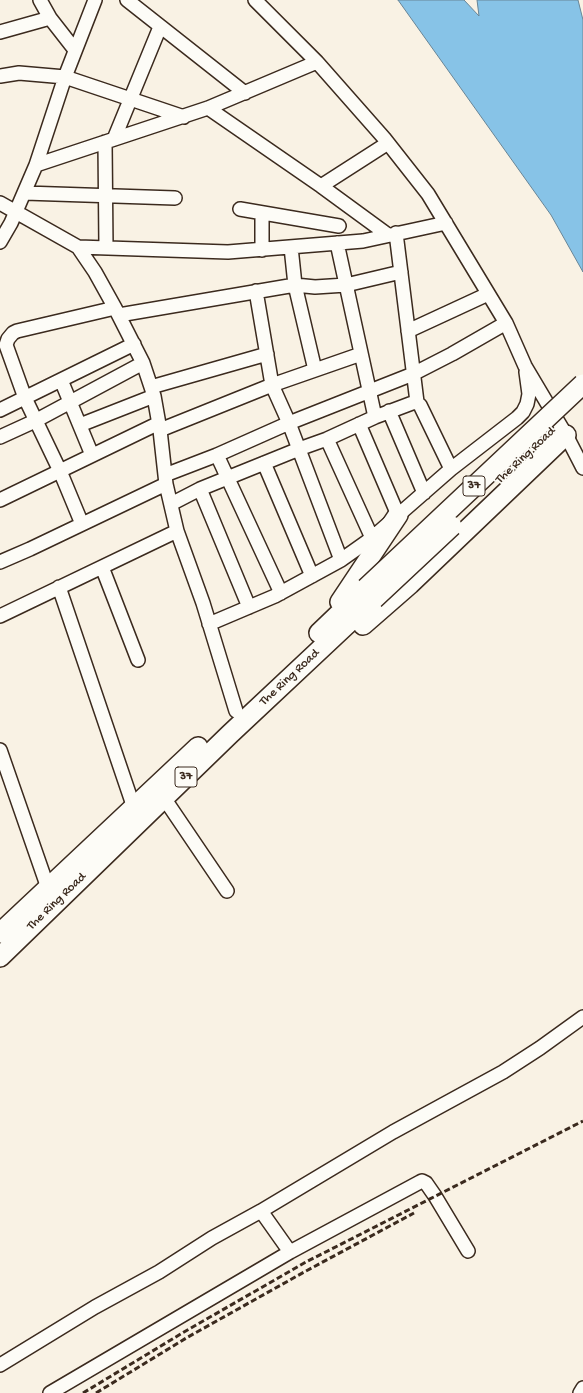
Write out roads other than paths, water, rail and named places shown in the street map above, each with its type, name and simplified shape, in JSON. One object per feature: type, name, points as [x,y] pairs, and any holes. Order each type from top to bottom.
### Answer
[{"type":"highway","name":"The Ring Road","points":[[370,594],[583,384]]},
{"type":"highway","name":"The Ring Road","points":[[0,957],[164,798],[324,637],[583,402]]},
{"type":"highway","points":[[324,637],[349,636],[380,612],[566,435]]},
{"type":"highway","points":[[324,637],[398,515]]},
{"type":"highway","name":"The Ring Road","points":[[0,933],[236,711],[324,637]]},
{"type":"street","points":[[40,0],[50,18],[75,50]]},
{"type":"street","points":[[0,242],[25,193],[36,165],[65,77],[95,0]]},
{"type":"street","points":[[127,0],[245,93]]},
{"type":"street","points":[[255,0],[317,62],[388,143],[428,194],[506,323],[525,366],[566,435],[583,468]]},
{"type":"street","points":[[0,32],[50,18]]},
{"type":"street","points":[[106,248],[106,195],[110,141],[160,27]]},
{"type":"street","points":[[36,165],[184,117],[317,62]]},
{"type":"street","points":[[0,76],[19,73],[65,77],[184,117]]},
{"type":"street","points":[[208,108],[392,234],[401,272],[417,402],[420,405],[451,469]]},
{"type":"street","points":[[321,186],[388,143]]},
{"type":"street","points":[[25,193],[175,198]]},
{"type":"street","points":[[0,203],[78,247],[95,272],[117,311],[143,363],[152,391],[160,426],[165,480],[177,531],[209,624],[236,711]]},
{"type":"street","points":[[240,209],[339,226]]},
{"type":"street","points":[[262,213],[262,250]]},
{"type":"street","points":[[78,247],[228,252],[262,250],[363,240],[446,223]]},
{"type":"street","points":[[336,243],[375,417]]},
{"type":"street","points":[[291,247],[295,285],[315,370]]},
{"type":"street","points":[[82,524],[60,471],[25,398],[6,345],[8,338],[12,333],[117,311],[295,285],[315,287],[346,285],[401,272]]},
{"type":"street","points":[[256,291],[272,385],[289,423],[340,560]]},
{"type":"street","points":[[408,331],[488,294]]},
{"type":"street","points":[[0,562],[82,524],[165,480],[217,455],[289,423],[413,374],[452,354],[506,323]]},
{"type":"street","points":[[0,410],[134,344]]},
{"type":"street","points":[[80,425],[152,391],[266,354]]},
{"type":"street","points":[[0,500],[92,455],[160,426],[362,354]]},
{"type":"street","points":[[0,437],[143,363]]},
{"type":"street","points":[[209,624],[280,593],[340,560],[372,538],[451,469],[523,412],[528,404],[529,394],[525,366]]},
{"type":"street","points":[[61,380],[92,455]]},
{"type":"street","points":[[171,504],[200,489],[299,449],[328,439],[389,411],[417,402]]},
{"type":"street","points":[[389,411],[424,493]]},
{"type":"street","points":[[359,424],[398,515]]},
{"type":"street","points":[[328,439],[372,538]]},
{"type":"street","points":[[217,455],[280,593]]},
{"type":"street","points":[[264,463],[312,576]]},
{"type":"street","points":[[200,489],[248,607]]},
{"type":"street","points":[[0,616],[177,531]]},
{"type":"street","points":[[102,567],[138,660]]},
{"type":"street","points":[[59,587],[134,808]]},
{"type":"street","points":[[0,750],[48,888]]},
{"type":"street","points":[[164,798],[227,891]]},
{"type":"street","points":[[0,1365],[75,1319],[159,1272],[212,1238],[261,1211],[393,1132],[503,1072],[583,1017]]},
{"type":"street","points":[[50,1393],[290,1252],[422,1181],[426,1183],[435,1196],[468,1251]]},
{"type":"street","points":[[261,1211],[290,1252]]},
{"type":"street","points":[[580,1393],[583,1388]]},
{"type":"water","points":[[398,0],[464,0],[479,16],[477,0],[578,0],[583,20],[583,272],[551,215]]},
{"type":"railway","points":[[83,1393],[184,1332],[306,1262],[583,1121]]},
{"type":"railway","points":[[96,1393],[188,1337],[414,1213]]}]
